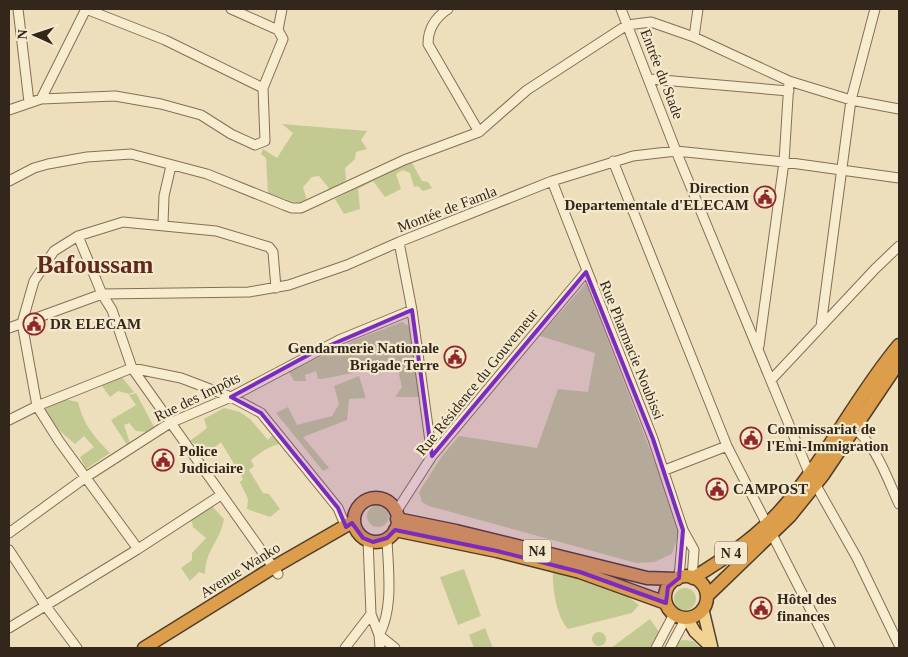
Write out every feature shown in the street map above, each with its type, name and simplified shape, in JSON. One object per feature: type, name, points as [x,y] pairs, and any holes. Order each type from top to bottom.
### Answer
[{"type":"highway","points":[[769,531],[815,485],[879,369],[899,345]]},
{"type":"highway","points":[[769,531],[780,512],[809,473],[899,362]]},
{"type":"highway","points":[[375,498],[388,502],[394,525],[378,542],[368,540],[352,526],[357,508],[368,500],[375,498]]},
{"type":"highway","name":"N4","points":[[394,525],[456,531],[647,578],[678,578]]},
{"type":"highway","name":"N4","points":[[394,525],[580,572],[666,603]]},
{"type":"highway","name":"Avenue Wanko","points":[[144,648],[352,526]]},
{"type":"highway","name":"N 4","points":[[693,578],[737,549],[769,531]]},
{"type":"highway","name":"N 4","points":[[707,596],[769,531]]},
{"type":"highway","name":"Avenue Wanko","points":[[156,648],[276,570]]},
{"type":"highway","points":[[678,578],[693,578],[704,587],[707,596],[702,610],[682,617],[666,603],[668,587],[678,578]]},
{"type":"main road","points":[[702,610],[712,648]]},
{"type":"main road","points":[[682,617],[712,648]]},
{"type":"street","points":[[18,9],[29,102]]},
{"type":"street","points":[[41,99],[86,9],[165,40],[262,88]]},
{"type":"street","points":[[231,9],[278,30]]},
{"type":"street","points":[[9,110],[41,99],[115,96],[160,104],[201,115],[232,134],[255,145],[265,141],[262,88],[282,39],[278,30],[282,9]]},
{"type":"street","points":[[448,9],[435,20],[428,37],[428,44],[478,132]]},
{"type":"street","name":"Entrée du Stade","points":[[621,9],[650,79],[676,151],[759,346],[809,473],[834,514],[899,645]]},
{"type":"street","points":[[694,37],[698,9]]},
{"type":"street","points":[[821,326],[851,100],[875,9]]},
{"type":"street","points":[[9,180],[34,168],[48,164],[131,154],[207,174],[292,208],[301,208],[404,160],[478,132],[527,90],[628,25],[646,21],[694,37],[789,86]]},
{"type":"street","points":[[650,79],[789,86],[899,109]]},
{"type":"street","points":[[759,346],[784,162],[789,86]]},
{"type":"street","name":"Montée de Famla","points":[[9,328],[102,294],[249,292],[276,288],[340,267],[552,181],[613,161],[676,151],[784,162],[899,178]]},
{"type":"street","points":[[613,161],[727,446],[830,648]]},
{"type":"street","points":[[163,224],[164,196],[171,166]]},
{"type":"street","name":"Rue Pharmacie Noubissi","points":[[552,181],[665,470],[684,530],[694,550],[693,578]]},
{"type":"street","points":[[138,549],[46,423],[37,406],[22,323],[34,281],[54,251],[78,236],[123,222],[163,224],[216,231],[270,247],[273,252],[276,288]]},
{"type":"street","points":[[78,236],[102,294],[112,310],[132,368],[276,570]]},
{"type":"street","points":[[399,242],[412,310],[432,456]]},
{"type":"street","points":[[771,380],[899,246]]},
{"type":"street","name":"Rue Résidence du Gouverneur","points":[[394,525],[432,456],[586,272]]},
{"type":"street","name":"Rue des Impôts","points":[[9,533],[86,477],[170,423],[231,397],[312,353],[412,310]]},
{"type":"street","points":[[9,420],[37,406],[132,368],[180,378],[231,397],[261,413],[352,526]]},
{"type":"street","points":[[848,424],[865,437],[870,444],[899,504]]},
{"type":"street","points":[[665,470],[727,446]]},
{"type":"street","points":[[9,628],[138,549],[221,495]]},
{"type":"street","points":[[379,636],[386,622],[388,608],[394,525]]},
{"type":"street","name":"Rue Pharmacie Noubissi","points":[[678,578],[684,530]]},
{"type":"street","points":[[368,540],[372,623],[379,636],[380,648]]},
{"type":"street","points":[[9,550],[44,605],[77,648]]},
{"type":"street","points":[[345,648],[372,614]]},
{"type":"street","points":[[656,648],[682,617]]},
{"type":"street","points":[[670,648],[682,617]]},
{"type":"street","points":[[379,636],[395,648]]},
{"type":"highlighted area","points":[[586,272],[653,439],[683,530],[679,578],[668,587],[666,603],[580,572],[497,551],[395,530],[387,538],[373,542],[363,538],[352,523],[346,527],[338,508],[261,413],[231,397],[312,353],[412,310],[432,456]]},
{"type":"green space","points":[[282,124],[367,131],[361,140],[367,149],[356,152],[355,159],[345,168],[346,180],[332,192],[319,176],[312,177],[303,187],[308,204],[301,204],[268,194],[266,158],[261,154],[263,149],[277,158],[293,133]]},
{"type":"green space","points":[[407,161],[412,163],[422,181],[428,182],[432,188],[423,191],[418,186],[414,187],[410,173],[403,170],[396,174],[401,189],[385,197],[373,181],[358,189],[360,209],[344,214],[335,199]]},
{"type":"green space","points":[[586,283],[680,528],[672,554],[654,562],[636,563],[429,506],[422,502],[419,492],[442,456],[459,436],[537,448],[558,389],[588,392],[595,353],[540,336]]},
{"type":"green space","points":[[402,322],[409,326],[422,397],[395,397],[402,387],[397,366],[322,379],[318,379],[316,371],[305,375],[306,381],[294,381],[289,372],[355,340]]},
{"type":"green space","points":[[121,376],[134,392],[129,394],[118,391],[110,397],[102,386]]},
{"type":"green space","points":[[359,376],[366,398],[349,399],[347,420],[303,437],[329,468],[323,471],[276,413],[288,407],[297,425],[332,416],[339,404],[334,386]]},
{"type":"green space","points":[[136,393],[154,427],[146,432],[136,431],[129,423],[124,425],[130,443],[127,445],[111,420],[136,405],[129,395]]},
{"type":"green space","points":[[64,399],[78,402],[90,430],[110,453],[86,469],[80,457],[94,447],[84,436],[75,444],[53,424],[44,408]]},
{"type":"green space","points":[[224,408],[240,412],[250,419],[268,440],[276,431],[285,443],[263,451],[251,460],[254,466],[249,470],[263,493],[269,494],[280,509],[270,517],[247,509],[248,499],[240,482],[243,479],[221,442],[202,458],[191,447],[195,444],[190,441],[207,428],[204,419]]},
{"type":"green space","points":[[210,504],[224,519],[222,527],[210,552],[205,574],[199,572],[190,581],[181,568],[192,560],[192,553],[206,538],[193,527],[191,518]]},
{"type":"green space","points":[[378,505],[386,508],[389,516],[386,524],[378,527],[370,524],[367,516],[370,508]]},
{"type":"green space","points":[[464,569],[481,616],[458,625],[440,577]]},
{"type":"green space","points":[[553,569],[620,591],[639,605],[632,613],[568,629],[560,617],[556,601]]},
{"type":"green space","points":[[685,588],[693,591],[696,599],[693,607],[685,610],[677,607],[674,599],[677,591]]},
{"type":"green space","points":[[650,619],[659,632],[650,648],[611,648]]},
{"type":"green space","points":[[485,628],[493,648],[474,648],[469,635]]},
{"type":"green space","points":[[596,632],[602,632],[606,639],[602,646],[596,646],[592,642],[592,636]]},
{"type":"green space","points":[[679,641],[693,641],[701,648],[675,648]]},
{"type":"place","name":"Direction Departementale d'ELECAM","points":[[765,197]]},
{"type":"place","name":"DR ELECAM","points":[[34,324]]},
{"type":"place","name":"Gendarmerie Nationale Brigade Terre","points":[[455,357]]},
{"type":"place","name":"Commissariat de l'Emi-Immigration","points":[[751,438]]},
{"type":"place","name":"Police Judiciaire","points":[[163,460]]},
{"type":"place","name":"CAMPOST","points":[[717,489]]},
{"type":"place","name":"Hôtel des finances","points":[[761,608]]},
{"type":"district","name":"Bafoussam","points":[[95,264]]}]
